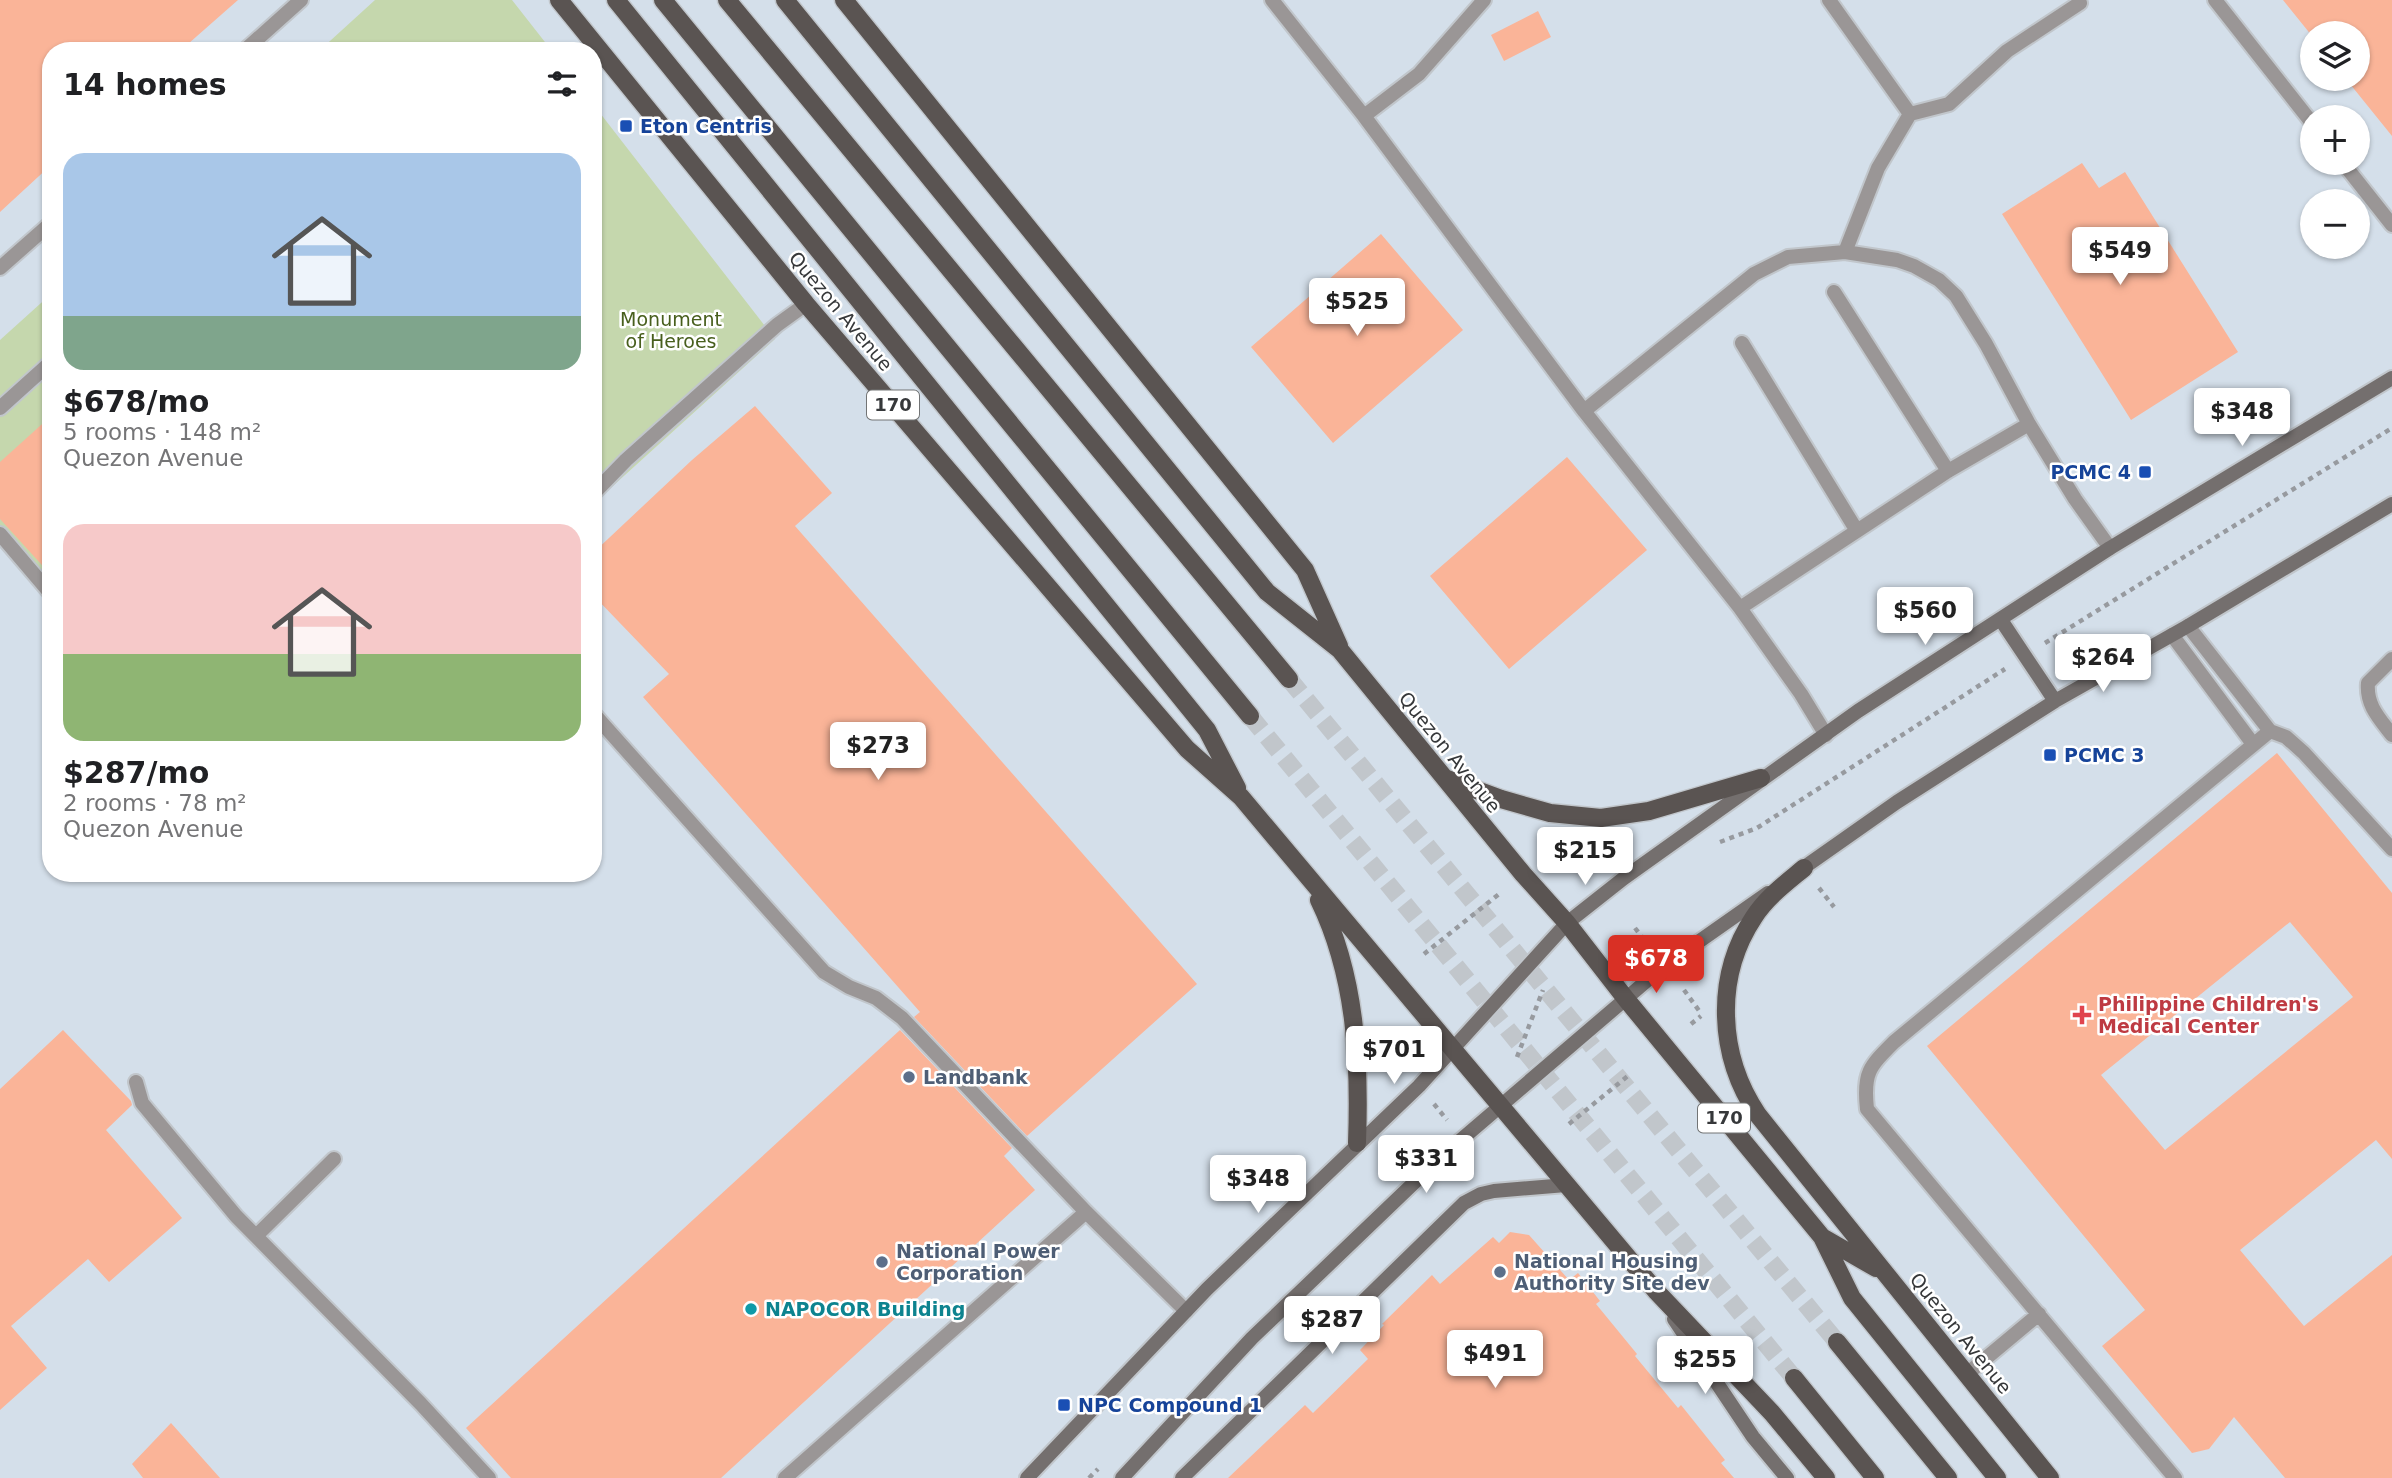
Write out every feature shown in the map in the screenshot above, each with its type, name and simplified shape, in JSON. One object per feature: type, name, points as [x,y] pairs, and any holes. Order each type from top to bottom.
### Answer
[{"type":"main road","name":"Quezon Avenue","points":[[559,0],[593,42]]},
{"type":"main road","name":"Quezon Avenue","points":[[615,0],[1207,730],[1241,797]]},
{"type":"main road","points":[[663,0],[1250,716]]},
{"type":"main road","points":[[727,0],[1289,679]]},
{"type":"main road","name":"Quezon Avenue","points":[[785,0],[1267,592],[1340,650],[1444,779],[1567,923],[1626,999],[1822,1237],[1852,1298],[1997,1478]]},
{"type":"main road","name":"Quezon Avenue","points":[[844,0],[1305,570],[1340,650]]},
{"type":"main road","name":"Quezon Avenue","points":[[602,53],[806,304],[1187,749],[1241,797],[1656,1291],[1772,1413],[1826,1478]]},
{"type":"main road","points":[[1027,1478],[1186,1311],[1419,1086],[1567,923],[1761,778],[1858,711],[2110,548],[2392,378]]},
{"type":"main road","points":[[1122,1478],[1251,1338],[1385,1209],[1499,1106],[1664,966],[1897,802],[2055,701],[2188,626],[2392,504]]},
{"type":"main road","points":[[2001,620],[2055,701]]},
{"type":"main road","points":[[1444,779],[1550,813],[1601,818],[1649,811],[1761,778]]},
{"type":"main road","points":[[1804,868],[1754,916],[1737,949],[1727,986],[1724,1015],[1727,1034],[1741,1086],[1754,1108],[1888,1275]]},
{"type":"main road","points":[[1310,881],[1327,916],[1353,1014],[1357,1048],[1357,1143]]},
{"type":"main road","points":[[1182,1478],[1464,1203],[1494,1191],[1566,1185]]},
{"type":"main road","name":"Quezon Avenue","points":[[1822,1237],[1888,1275],[2050,1478]]},
{"type":"main road","name":"Quezon Avenue","points":[[1656,1291],[1753,1437],[1787,1478]]},
{"type":"main road","points":[[1837,1342],[1948,1478]]},
{"type":"main road","points":[[1794,1378],[1875,1478]]},
{"type":"lane","points":[[254,42],[301,0]]},
{"type":"lane","points":[[1272,0],[1364,116],[1584,411],[1740,608],[1801,694],[1826,735]]},
{"type":"lane","points":[[1364,116],[1419,74],[1483,0]]},
{"type":"lane","points":[[1829,0],[1910,114]]},
{"type":"lane","points":[[2215,0],[2300,108]]},
{"type":"lane","points":[[1844,252],[1878,168],[1910,114],[1949,104],[2007,51],[2080,3]]},
{"type":"lane","points":[[2352,175],[2392,225]]},
{"type":"lane","points":[[0,268],[42,231]]},
{"type":"lane","points":[[1584,411],[1754,274],[1788,257],[1844,252],[1897,260],[1939,280],[1956,296],[1986,344],[2029,424],[2075,499],[2110,548]]},
{"type":"lane","points":[[1834,292],[1948,471]]},
{"type":"lane","points":[[602,485],[777,325],[806,304]]},
{"type":"lane","points":[[1742,343],[1857,531]]},
{"type":"lane","points":[[0,408],[42,370]]},
{"type":"lane","points":[[1740,608],[1948,471],[2029,424]]},
{"type":"lane","points":[[0,534],[42,583]]},
{"type":"lane","points":[[2188,626],[2270,731],[2286,737],[2304,753],[2392,849]]},
{"type":"lane","points":[[2172,635],[2253,744]]},
{"type":"lane","points":[[2392,659],[2368,683],[2367,695],[2374,712],[2392,735]]},
{"type":"lane","points":[[602,723],[824,972],[849,987],[876,998],[902,1018],[1086,1212],[1186,1311]]},
{"type":"lane","points":[[2175,1478],[1867,1109],[1864,1086],[1872,1064],[1904,1033],[2270,731]]},
{"type":"lane","points":[[136,1082],[142,1103],[236,1216],[421,1404],[489,1478]]},
{"type":"lane","points":[[256,1236],[334,1158]]},
{"type":"lane","points":[[785,1478],[1086,1212]]},
{"type":"lane","points":[[1967,1374],[2039,1314]]},
{"type":"path","points":[[1581,859],[1582,848]]},
{"type":"path","points":[[1550,852],[1581,859],[1592,873]]},
{"type":"path","points":[[1424,954],[1499,894]]},
{"type":"path","points":[[1634,928],[1645,941]]},
{"type":"path","points":[[1499,1106],[1543,989]]},
{"type":"path","points":[[1684,990],[1703,1015]]},
{"type":"path","points":[[1390,1031],[1384,1046],[1395,1058]]},
{"type":"path","points":[[1569,1124],[1629,1075]]},
{"type":"path","points":[[1433,1103],[1447,1120]]},
{"type":"shaded area","points":[[0,0],[2392,0],[2392,1478],[0,1478]]},
{"type":"green space","points":[[375,0],[512,0],[545,42],[329,42]]},
{"type":"green space","name":"Monument of Heroes","points":[[602,116],[775,339],[602,496]]},
{"type":"green space","points":[[42,302],[42,578],[0,526],[0,340]]},
{"type":"building","points":[[0,0],[238,0],[190,42],[42,42],[42,173],[0,212]]},
{"type":"building","points":[[2283,0],[2392,0],[2392,136],[2370,109],[2370,105],[2367,105],[2356,91],[2370,91],[2370,21],[2300,21]]},
{"type":"building","points":[[1538,11],[1551,37],[1504,61],[1491,35]]},
{"type":"building","points":[[2082,163],[2099,188],[2125,172],[2238,352],[2131,420],[2002,214]]},
{"type":"building","points":[[1381,234],[1463,330],[1333,443],[1251,347]]},
{"type":"building","points":[[755,406],[832,493],[795,526],[1197,984],[1027,1136],[914,1017],[920,1012],[643,697],[669,674],[602,604],[602,545],[692,460]]},
{"type":"building","points":[[42,424],[42,565],[0,519],[0,462]]},
{"type":"building","points":[[1567,457],[1647,550],[1509,669],[1430,576]]},
{"type":"building","points":[[2277,753],[2392,893],[2392,1159],[2376,1140],[2240,1250],[2304,1326],[2392,1255],[2392,1478],[2285,1478],[2234,1417],[2209,1449],[2192,1453],[2102,1346],[2145,1310],[1927,1046]],"holes":[[[2290,922],[2353,997],[2165,1150],[2101,1075]]]},
{"type":"building","points":[[63,1030],[131,1101],[132,1105],[106,1130],[182,1218],[109,1282],[88,1259],[11,1326],[47,1368],[0,1410],[0,1089]]},
{"type":"building","name":"NAPOCOR Building","points":[[900,1030],[1012,1148],[1004,1156],[1035,1190],[721,1478],[511,1478],[466,1428]]},
{"type":"building","points":[[1510,1232],[1529,1235],[1569,1280],[1578,1273],[1600,1301],[1596,1304],[1637,1354],[1635,1356],[1678,1408],[1681,1405],[1725,1460],[1721,1463],[1734,1478],[1228,1478],[1305,1405],[1313,1413],[1368,1359],[1360,1350],[1384,1325],[1382,1324],[1432,1275],[1440,1284],[1493,1237],[1499,1243]]},
{"type":"building","points":[[171,1423],[220,1478],[143,1478],[132,1464]]},
{"type":"tunnel","points":[[1289,679],[1837,1342]]},
{"type":"tunnel","points":[[1250,716],[1794,1378]]},
{"type":"place","name":"Eton Centris","points":[[626,126]]},
{"type":"place","name":"PCMC 4","points":[[2145,472]]},
{"type":"place","name":"PCMC 3","points":[[2050,755]]},
{"type":"place","name":"Philippine Children's Medical Center","points":[[2082,1015]]},
{"type":"place","name":"Landbank","points":[[909,1077]]},
{"type":"place","name":"National Power Corporation","points":[[882,1262]]},
{"type":"place","name":"National Housing Authority Site dev","points":[[1500,1272]]},
{"type":"place","name":"NAPOCOR Building","points":[[751,1309]]},
{"type":"place","name":"NPC Compound 1","points":[[1064,1405]]}]
